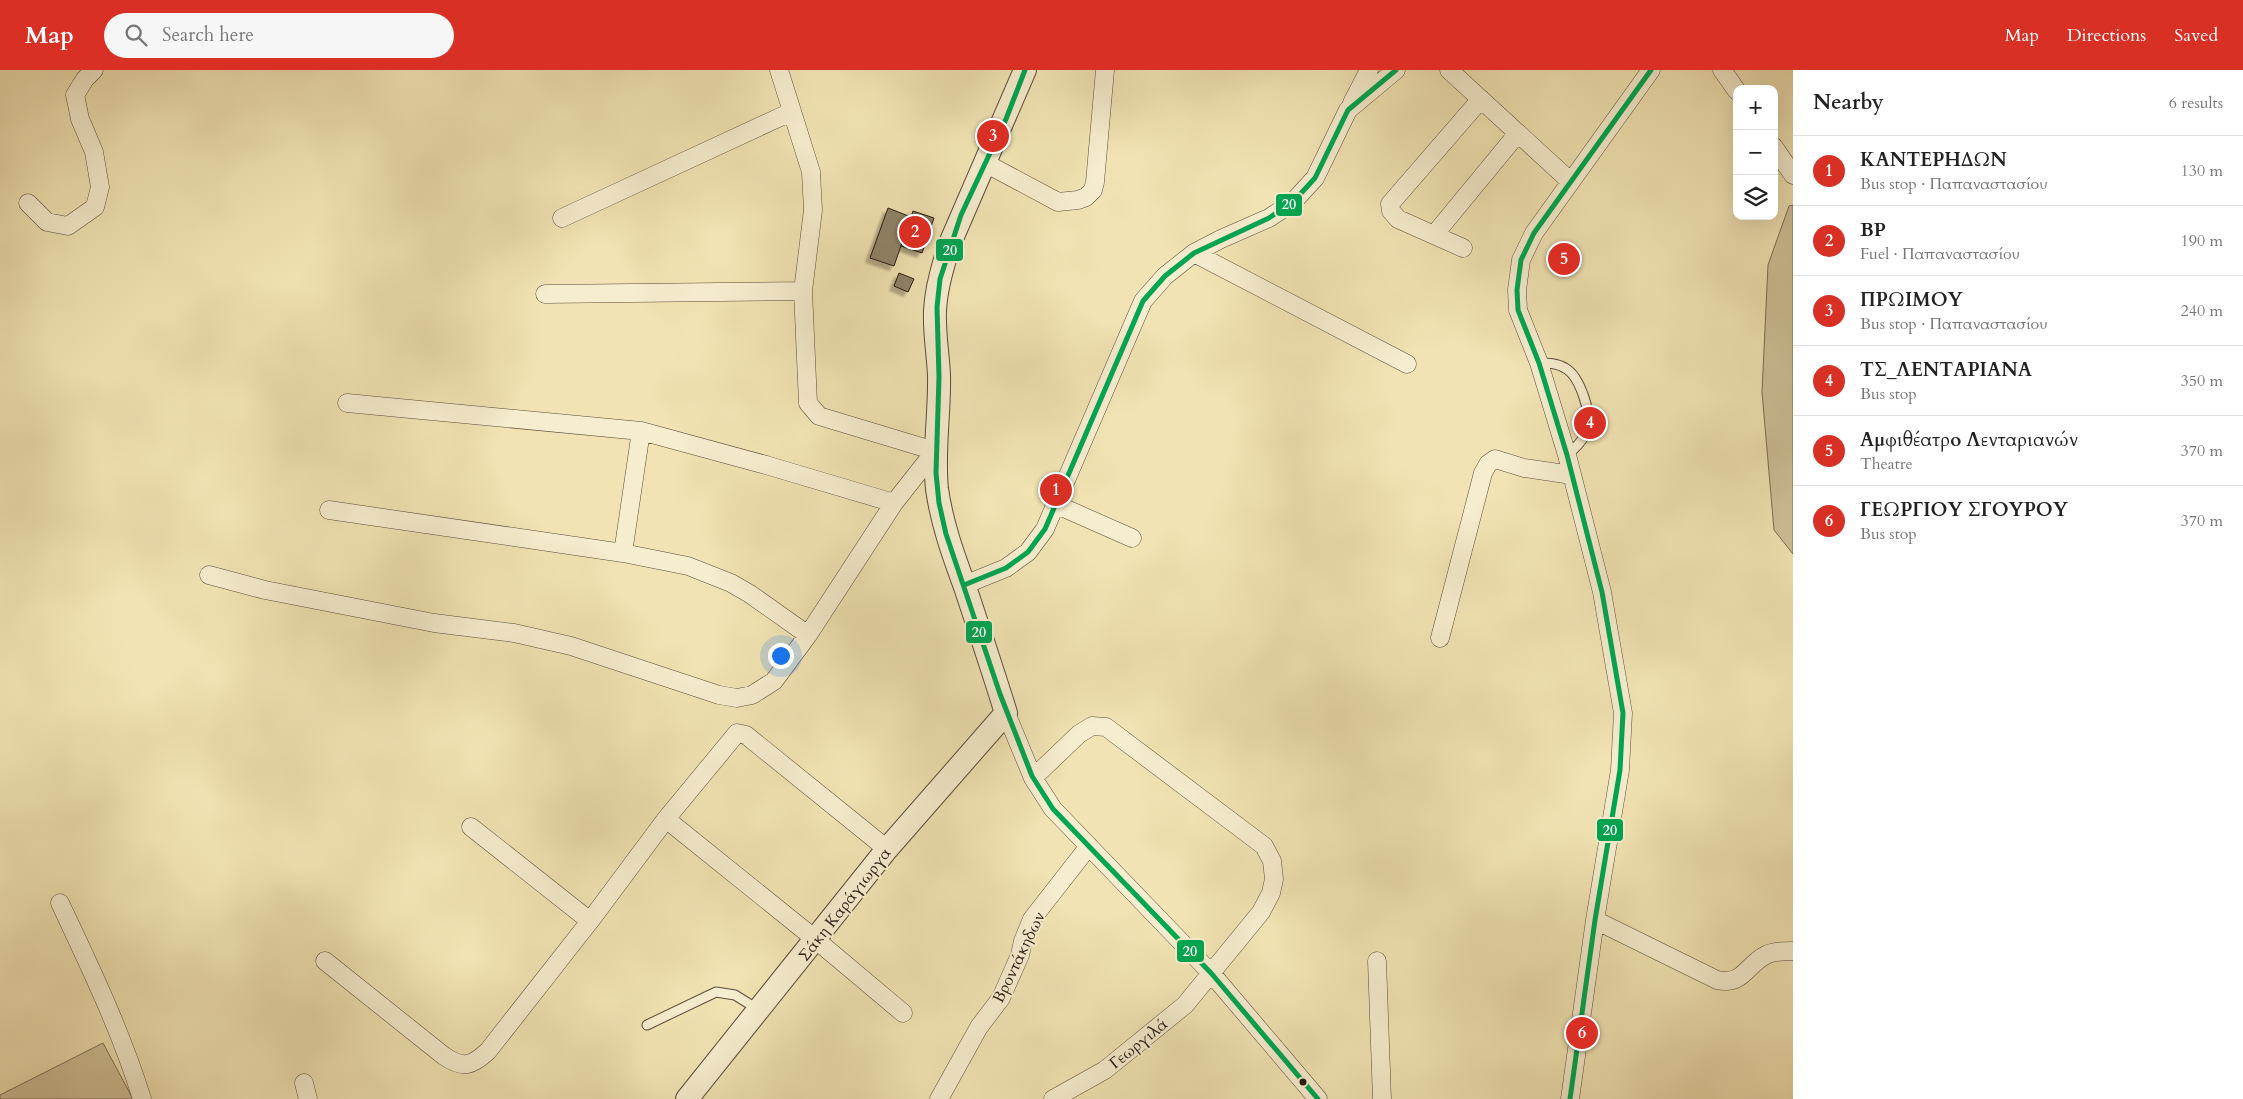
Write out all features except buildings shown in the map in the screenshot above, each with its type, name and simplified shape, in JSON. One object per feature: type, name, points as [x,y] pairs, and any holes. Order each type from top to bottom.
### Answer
[{"type":"street","points":[[28,203],[47,222],[68,226],[95,207],[100,187],[94,152],[80,119],[75,96],[85,79],[94,70]]},
{"type":"street","points":[[779,70],[811,172],[813,189],[813,210],[803,291],[808,403],[819,416],[936,451]]},
{"type":"street","points":[[1025,70],[951,242],[937,290],[935,311],[939,413],[936,451],[937,487],[942,519],[953,558],[964,585],[1006,713],[1033,778],[1053,809],[1211,973],[1313,1097]]},
{"type":"street","points":[[985,163],[1058,202],[1078,200],[1086,196],[1093,190],[1095,182],[1105,70]]},
{"type":"street","points":[[964,585],[1006,568],[1028,552],[1046,529],[1055,504],[1143,301],[1165,276],[1194,253],[1269,218],[1293,202],[1315,178],[1369,70]]},
{"type":"street","points":[[1348,110],[1396,70]]},
{"type":"street","points":[[1449,70],[1570,181]]},
{"type":"street","points":[[1570,1099],[1595,920],[1620,770],[1623,713],[1602,592],[1567,455],[1539,363],[1518,310],[1517,290],[1521,260],[1534,233],[1651,70]]},
{"type":"street","points":[[1722,70],[1733,85]]},
{"type":"street","points":[[1463,248],[1398,219],[1391,211],[1390,204],[1481,99]]},
{"type":"street","points":[[562,218],[791,112]]},
{"type":"street","points":[[1434,235],[1518,133]]},
{"type":"street","points":[[1778,153],[1793,175]]},
{"type":"street","points":[[1194,253],[1407,364]]},
{"type":"street","points":[[545,294],[803,291]]},
{"type":"street","points":[[347,403],[641,431],[766,465],[894,503]]},
{"type":"street","points":[[623,553],[641,431]]},
{"type":"street","points":[[209,575],[265,590],[415,619],[514,633],[570,646],[719,695],[737,698],[752,695],[774,681],[808,635],[894,503],[936,451]]},
{"type":"street","points":[[1440,638],[1483,473],[1488,464],[1495,459],[1524,468],[1572,475]]},
{"type":"street","points":[[1055,504],[1132,538]]},
{"type":"street","points":[[329,510],[623,553],[688,566],[750,594],[808,635]]},
{"type":"street","name":"Σάκη Καράγιωργα","points":[[687,1099],[887,849],[1006,713]]},
{"type":"street","name":"Γεωργιλά","points":[[1033,778],[1079,734],[1092,726],[1106,727],[1264,846],[1272,861],[1274,879],[1271,893],[1261,912],[1185,1005],[1105,1070],[1053,1099]]},
{"type":"street","points":[[325,961],[454,1063],[465,1065],[476,1062],[488,1052],[666,820],[737,733],[746,735],[887,849]]},
{"type":"street","points":[[666,820],[815,939],[903,1013]]},
{"type":"street","points":[[471,827],[590,921]]},
{"type":"street","name":"Βροντάκηδων","points":[[939,1099],[979,1027],[1000,998],[1015,967],[1032,919],[1089,846]]},
{"type":"street","points":[[60,903],[128,1052],[142,1099]]},
{"type":"street","points":[[1595,920],[1716,980],[1727,982],[1735,980],[1764,956],[1780,951],[1793,951]]},
{"type":"street","points":[[1377,961],[1382,1099]]},
{"type":"lane","points":[[1539,363],[1553,363],[1566,368],[1575,376],[1580,387],[1589,420],[1588,430],[1582,441],[1567,455]]},
{"type":"lane","points":[[647,1025],[716,992],[735,995],[759,1010]]},
{"type":"shaded area","points":[[1793,205],[1793,554],[1774,530],[1762,392],[1768,265],[1789,206]]},
{"type":"shaded area","points":[[103,1043],[133,1099],[0,1099],[0,1095]]},
{"type":"transit line","name":"20","points":[[1025,70],[1006,119],[961,215],[940,279],[937,307],[939,377],[936,473],[939,503],[946,534],[1000,694],[1032,776],[1053,809],[1211,973],[1318,1099]]},
{"type":"transit line","name":"20","points":[[964,585],[1006,568],[1028,552],[1045,529],[1143,301],[1165,276],[1194,253],[1269,218],[1293,202],[1315,178],[1348,110],[1396,70]]},
{"type":"transit line","name":"20","points":[[1570,1099],[1595,920],[1620,770],[1623,713],[1602,592],[1567,455],[1539,363],[1518,310],[1517,290],[1521,260],[1534,233],[1651,70]]},
{"type":"place","name":"ΠΡΩΙΜΟΥ","points":[[993,136]]},
{"type":"place","name":"BP","points":[[915,232]]},
{"type":"place","name":"Αμφιθέατρο Λενταριανών","points":[[1564,259]]},
{"type":"place","name":"ΤΣ_ΛΕΝΤΑΡΙΑΝΑ","points":[[1590,423]]},
{"type":"place","name":"ΚΑΝΤΕΡΗΔΩΝ","points":[[1056,490]]},
{"type":"place","name":"ΓΕΩΡΓΙΟΥ ΣΓΟΥΡΟΥ","points":[[1582,1033]]}]
